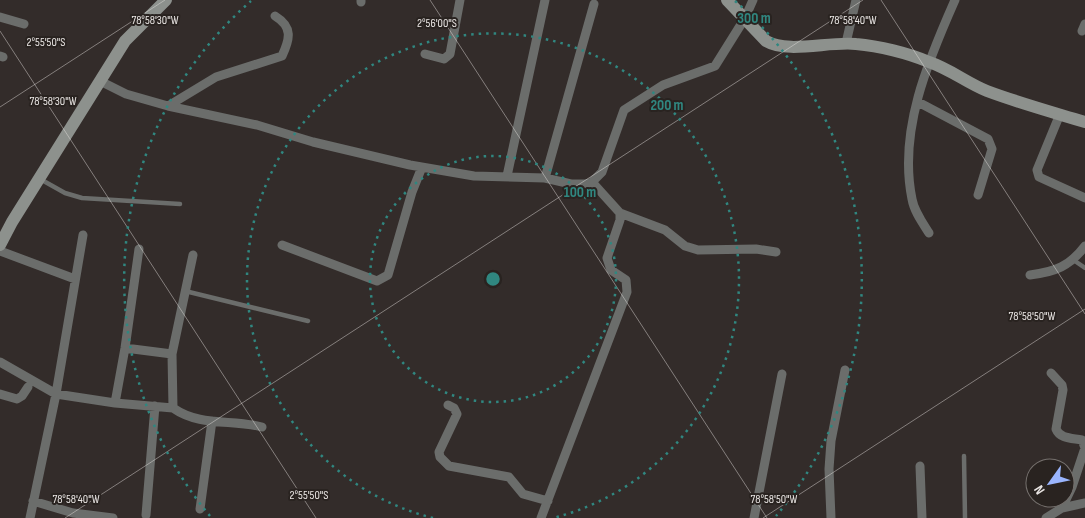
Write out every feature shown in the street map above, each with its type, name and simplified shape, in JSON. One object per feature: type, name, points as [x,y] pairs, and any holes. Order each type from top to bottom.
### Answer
[{"type":"street","points":[[0,245],[39,178],[125,41],[166,0]]},
{"type":"street","points":[[425,54],[444,59],[450,54],[460,0]]},
{"type":"street","points":[[507,176],[544,0]]},
{"type":"street","points":[[727,0],[766,41],[781,47],[858,44],[929,62],[985,90],[1085,122]]},
{"type":"street","points":[[100,81],[126,94],[168,106],[257,125],[329,146],[422,167],[474,176],[545,178],[571,184],[586,184],[592,182],[602,172],[624,110],[663,85],[715,66],[745,18],[753,0]]},
{"type":"street","points":[[846,43],[856,0]]},
{"type":"street","points":[[929,233],[912,200],[907,149],[929,62],[955,0]]},
{"type":"street","points":[[545,178],[594,4]]},
{"type":"street","points":[[168,106],[216,77],[275,60],[282,56],[289,36],[288,29],[285,22],[275,16]]},
{"type":"street","points":[[0,17],[24,24]]},
{"type":"street","points":[[918,102],[988,139],[992,149],[978,195]]},
{"type":"street","points":[[1060,114],[1037,170],[1039,177],[1085,198]]},
{"type":"street","points":[[282,245],[377,281],[384,278],[388,275],[412,192],[422,167]]},
{"type":"street","points":[[592,182],[620,213],[665,230],[685,246],[698,250],[756,249],[776,252]]},
{"type":"street","points":[[541,518],[627,292],[626,280],[611,270],[607,258],[620,213]]},
{"type":"street","points":[[30,518],[56,394],[83,235]]},
{"type":"street","points":[[1030,275],[1052,273],[1072,259],[1085,246]]},
{"type":"street","points":[[115,404],[125,348],[138,249]]},
{"type":"street","points":[[0,251],[75,279]]},
{"type":"street","points":[[173,408],[172,354],[193,255]]},
{"type":"street","points":[[125,348],[172,354]]},
{"type":"street","points":[[0,362],[56,394],[115,404],[173,408],[192,418],[244,422],[262,427]]},
{"type":"street","points":[[832,518],[829,469],[831,441],[844,370]]},
{"type":"street","points":[[1051,373],[1064,390],[1056,429],[1062,436],[1082,440],[1084,444],[1075,476]]},
{"type":"street","points":[[754,518],[782,374]]},
{"type":"street","points":[[0,394],[17,399],[28,388]]},
{"type":"street","points":[[448,404],[454,408],[457,414],[439,452],[444,463],[509,477],[523,494],[548,501]]},
{"type":"street","points":[[146,515],[156,406]]},
{"type":"street","points":[[200,509],[212,421]]},
{"type":"street","points":[[920,466],[922,518]]},
{"type":"street","points":[[33,501],[73,513],[114,518]]},
{"type":"street","points":[[1046,518],[1062,508]]},
{"type":"lane","points":[[39,178],[65,193],[82,198],[180,204]]},
{"type":"lane","points":[[1072,259],[1085,268]]},
{"type":"lane","points":[[184,291],[308,320]]},
{"type":"lane","points":[[964,456],[965,518]]}]
